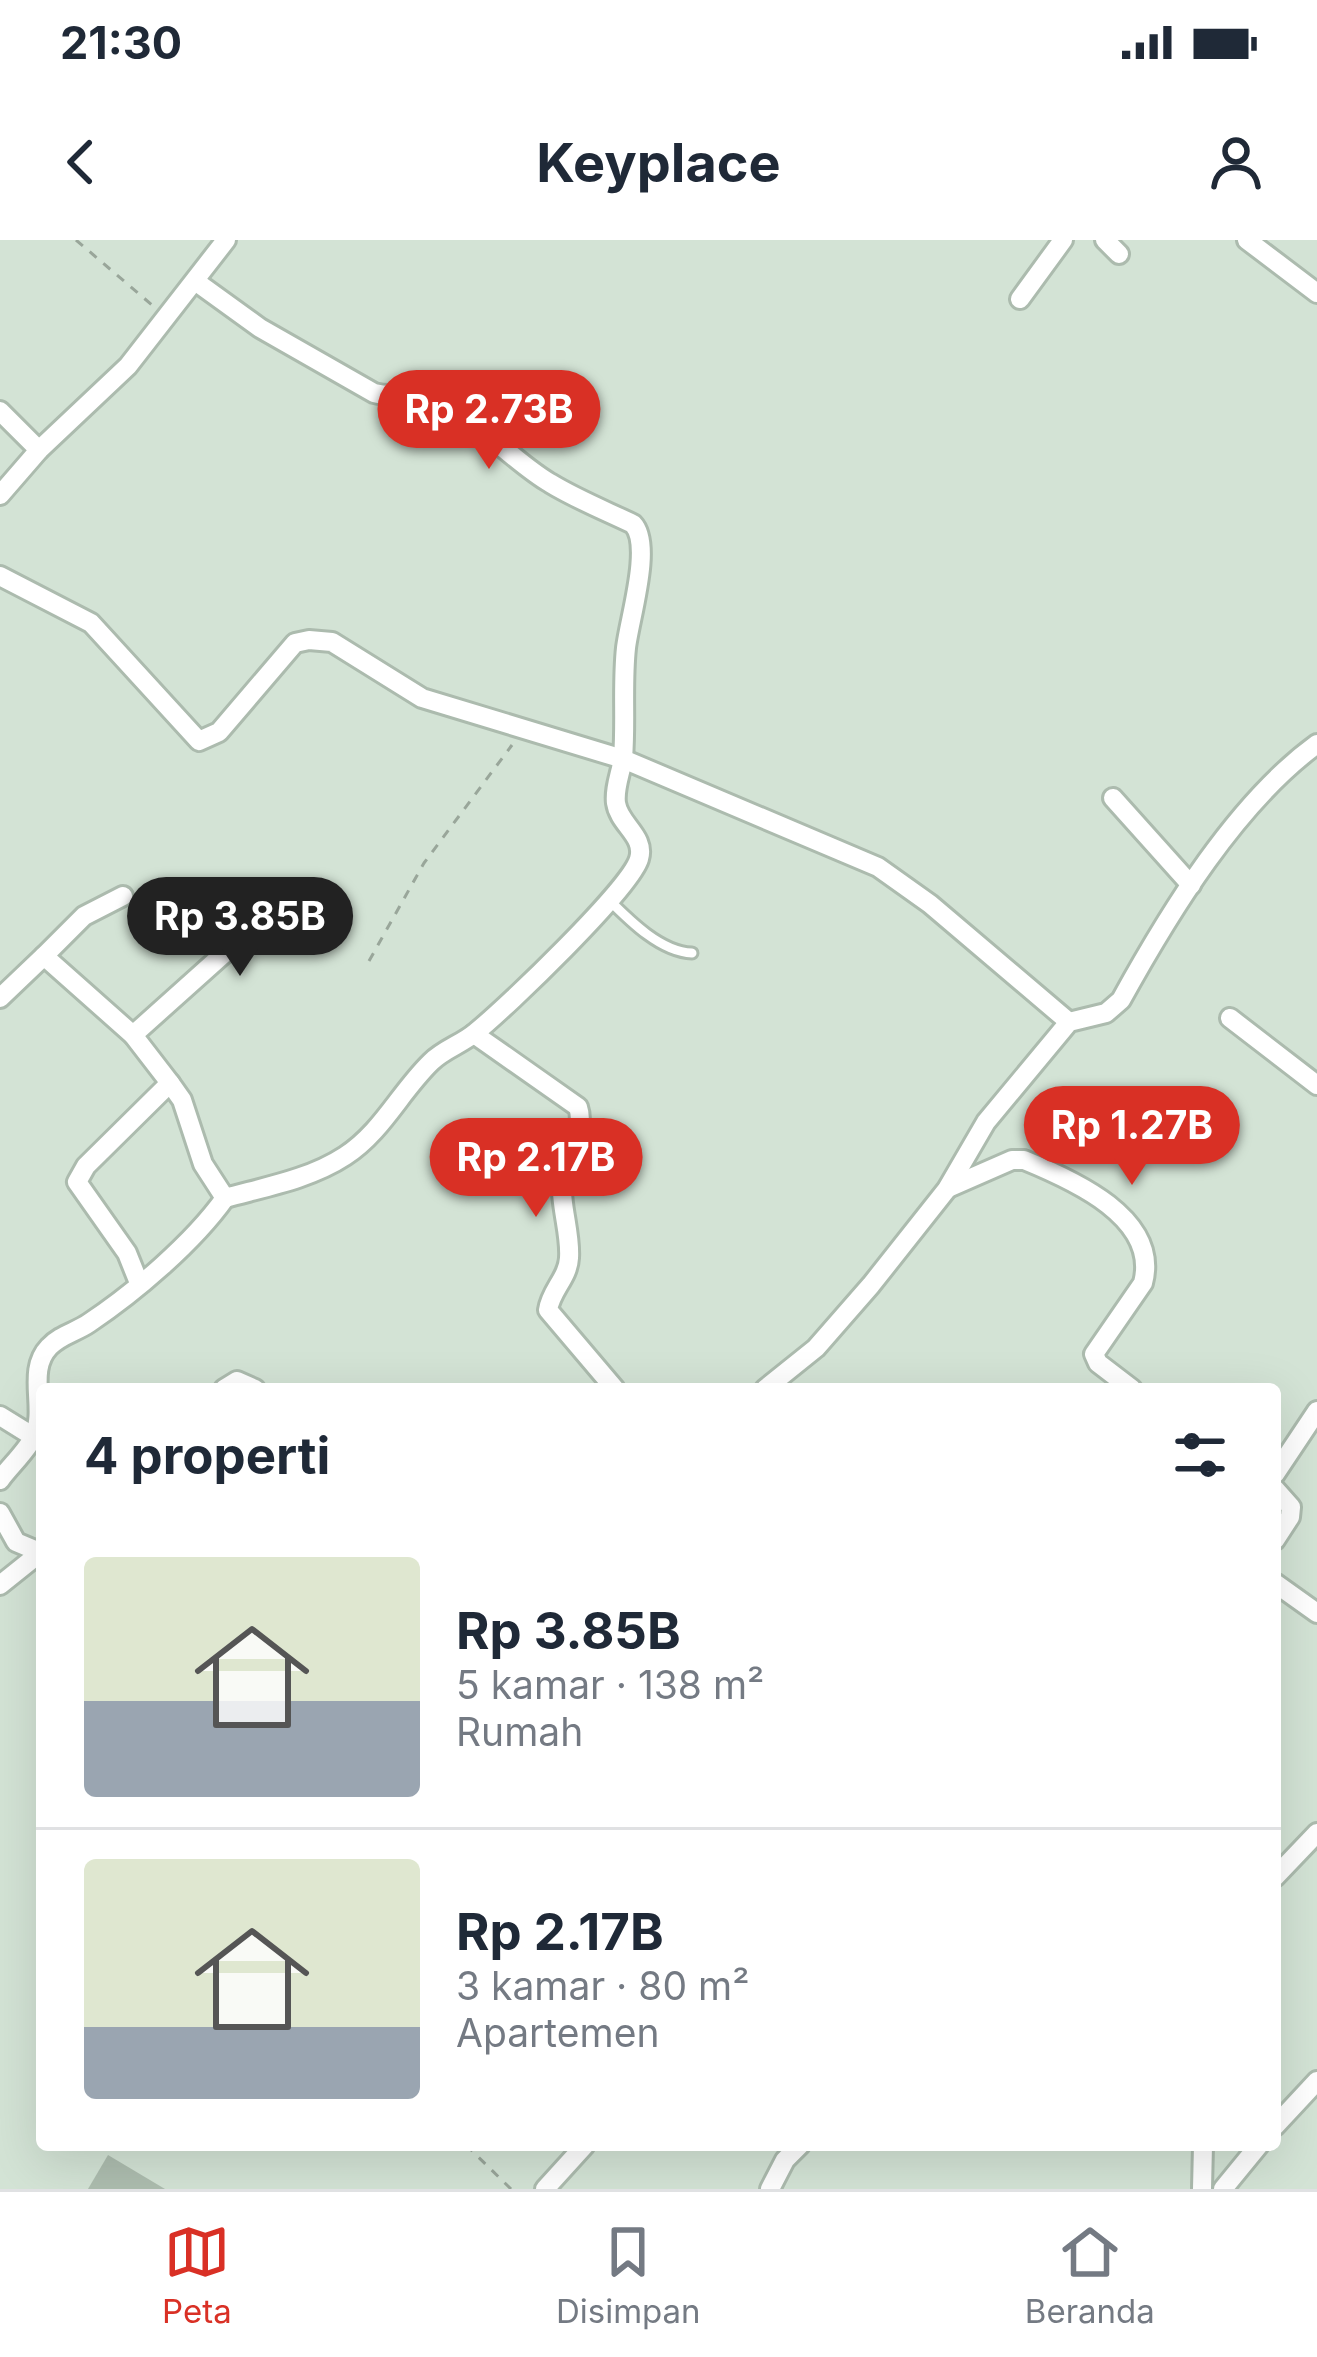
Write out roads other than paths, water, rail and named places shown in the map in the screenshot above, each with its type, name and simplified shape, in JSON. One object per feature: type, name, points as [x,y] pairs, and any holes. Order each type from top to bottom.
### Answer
[{"type":"street","points":[[0,495],[39,450],[128,366],[226,240]]},
{"type":"street","points":[[1020,299],[1063,240]]},
{"type":"street","points":[[1247,240],[1317,292]]},
{"type":"street","points":[[40,1383],[43,1354],[52,1343],[86,1325],[139,1283],[208,1221],[225,1198],[320,1170],[373,1135],[416,1077],[436,1057],[474,1034],[609,900],[640,856],[640,842],[617,811],[615,796],[622,759],[626,650],[642,550],[640,532],[633,524],[549,482],[478,426],[419,395],[393,398],[374,393],[260,328],[195,280]]},
{"type":"street","points":[[490,439],[544,387],[554,384],[588,409]]},
{"type":"street","points":[[0,411],[39,450]]},
{"type":"street","points":[[0,576],[91,623],[199,741],[219,732],[295,643],[309,640],[347,649],[422,698],[622,759],[878,867],[930,904],[1069,1022]]},
{"type":"street","points":[[772,1383],[816,1348],[946,1189],[986,1122],[1069,1022],[1106,1013],[1120,1000],[1191,884],[1260,796],[1317,744]]},
{"type":"street","points":[[1113,798],[1191,884]]},
{"type":"street","points":[[0,998],[84,916],[123,896]]},
{"type":"street","points":[[133,1035],[229,949],[223,933],[195,899]]},
{"type":"street","points":[[44,956],[133,1035],[170,1083],[182,1100],[203,1164],[225,1198]]},
{"type":"street","points":[[1230,1018],[1317,1085]]},
{"type":"street","points":[[474,1034],[578,1108],[579,1131],[562,1179],[570,1256],[550,1294],[548,1310],[610,1383]]},
{"type":"street","points":[[139,1283],[127,1252],[77,1182],[86,1166],[170,1083]]},
{"type":"street","points":[[946,1189],[1012,1160],[1024,1160],[1132,1222],[1146,1271],[1143,1283],[1094,1354],[1098,1364],[1124,1383]]},
{"type":"street","points":[[1281,1465],[1317,1411]]},
{"type":"street","points":[[0,1416],[34,1437]]},
{"type":"street","points":[[0,1480],[34,1437],[36,1419]]},
{"type":"street","points":[[1281,1496],[1291,1507],[1281,1531]]},
{"type":"street","points":[[0,1513],[16,1542],[36,1551]]},
{"type":"street","points":[[0,1585],[36,1557]]},
{"type":"street","points":[[1281,1587],[1317,1613]]},
{"type":"street","points":[[1281,1871],[1317,1833]]},
{"type":"street","points":[[1281,2120],[1317,2081]]},
{"type":"street","points":[[545,2189],[580,2151]]},
{"type":"street","points":[[770,2189],[794,2151]]},
{"type":"street","points":[[1202,2189],[1203,2151]]},
{"type":"street","points":[[1223,2189],[1254,2151]]},
{"type":"lane","points":[[609,900],[663,944],[692,953]]}]
